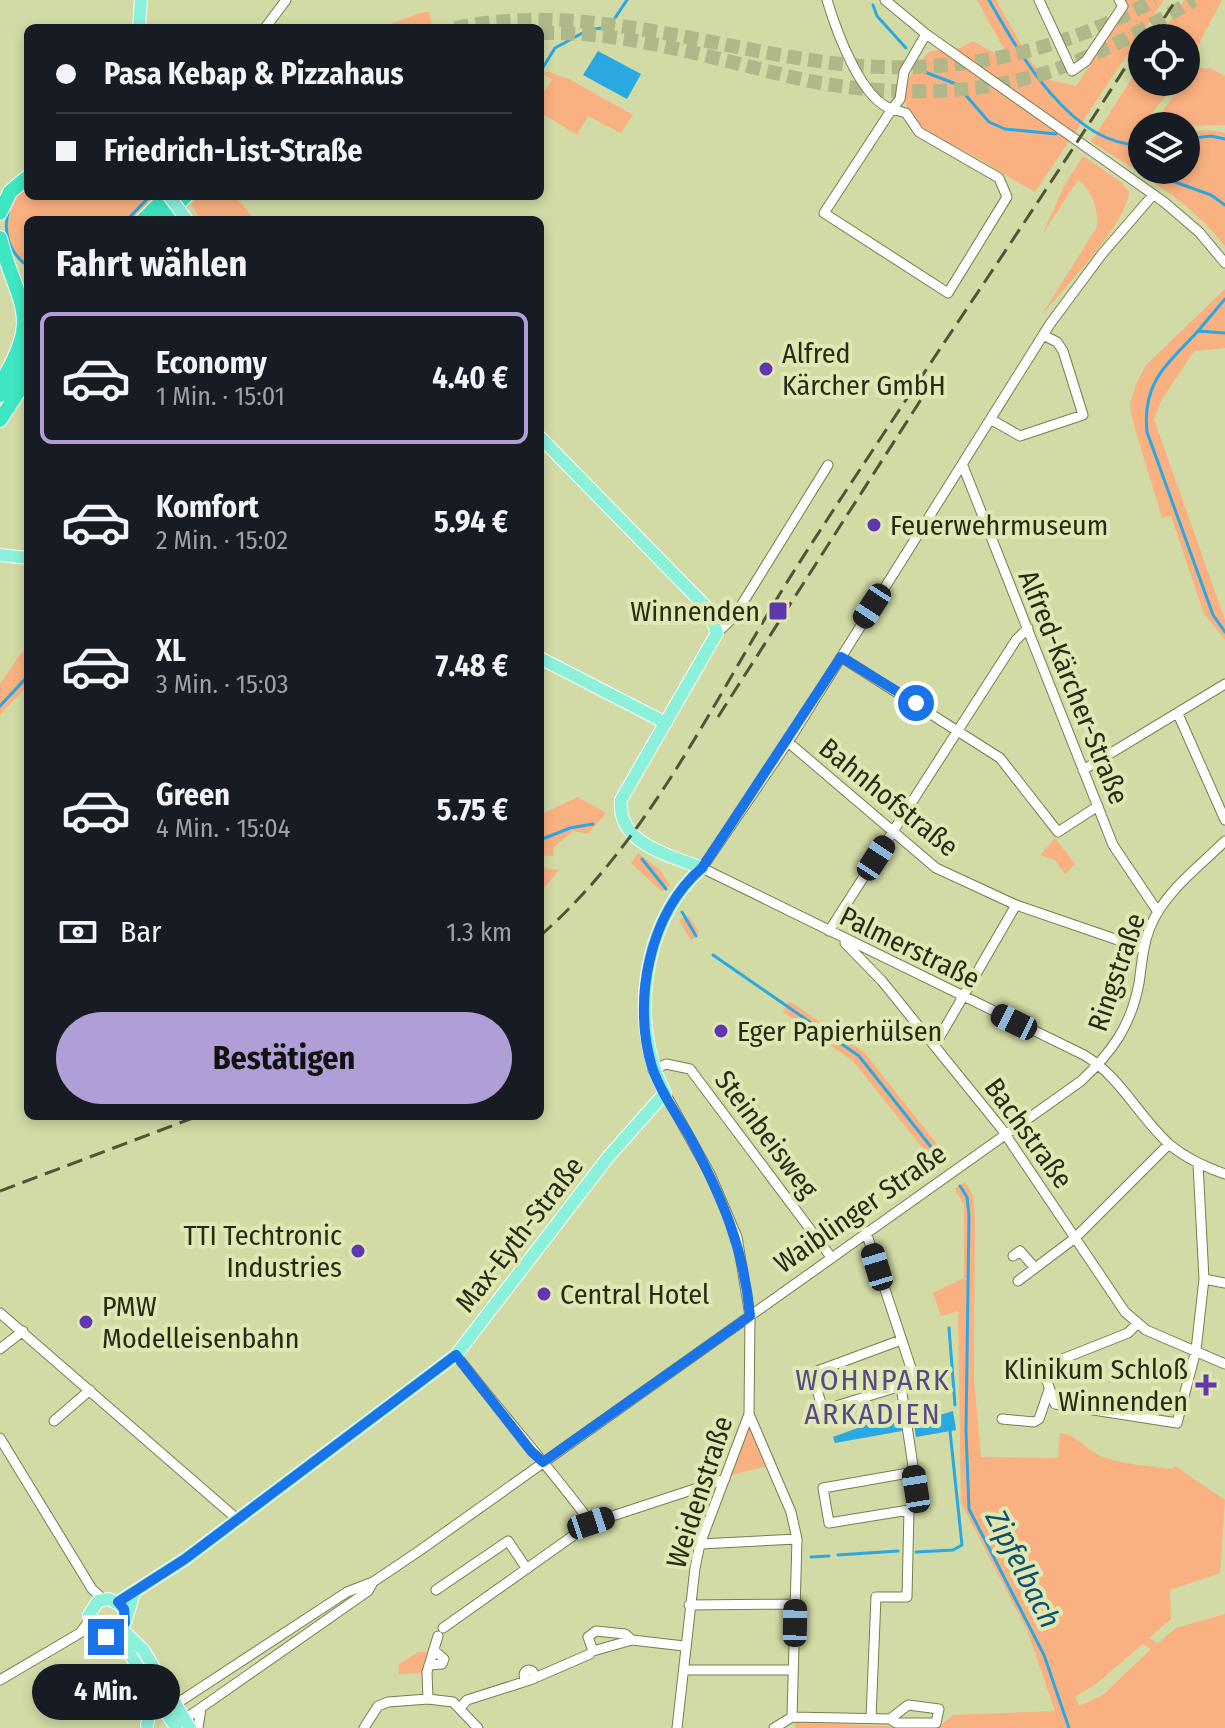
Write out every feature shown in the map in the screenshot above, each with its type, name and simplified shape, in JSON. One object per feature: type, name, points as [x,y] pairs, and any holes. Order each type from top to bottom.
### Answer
[{"type":"highway","points":[[0,213],[10,192],[24,180]]},
{"type":"highway","points":[[147,216],[164,200]]},
{"type":"highway","points":[[165,216],[182,200]]},
{"type":"highway","points":[[0,238],[21,294],[24,313]]},
{"type":"highway","points":[[7,256],[24,271]]},
{"type":"highway","points":[[10,391],[24,323]]},
{"type":"highway","points":[[0,420],[24,364]]},
{"type":"main road","points":[[139,24],[141,0]]},
{"type":"main road","points":[[171,200],[184,216]]},
{"type":"main road","points":[[544,441],[708,609],[717,633],[625,789],[621,817],[627,830],[639,840],[702,868],[691,877],[670,911],[648,968],[645,1003],[653,1070],[665,1093]]},
{"type":"main road","points":[[0,555],[24,558]]},
{"type":"main road","points":[[544,660],[666,723]]},
{"type":"main road","name":"Max-Eyth-Straße","points":[[118,1602],[133,1596],[456,1355],[609,1156],[665,1093]]},
{"type":"main road","points":[[115,1629],[133,1596]]},
{"type":"main road","points":[[171,1708],[150,1684],[115,1629],[118,1602],[98,1602],[89,1621],[115,1629],[144,1651],[171,1708],[179,1726]]},
{"type":"main road","points":[[145,1727],[151,1706],[150,1684]]},
{"type":"main road","name":"Waiblinger Straße","points":[[145,1727],[171,1708]]},
{"type":"street","points":[[268,24],[286,0]]},
{"type":"street","points":[[827,0],[860,78],[879,105],[892,109],[906,113],[919,132],[985,168],[1003,185],[1007,197],[948,293],[824,213],[892,109],[900,99],[904,72],[926,34]]},
{"type":"street","points":[[885,0],[926,34],[1102,156],[1192,225],[1225,263]]},
{"type":"street","points":[[1039,0],[1072,71],[1086,61],[1123,2]]},
{"type":"street","points":[[702,868],[788,742],[1043,335],[1102,254],[1153,195]]},
{"type":"street","points":[[992,420],[1020,436],[1083,415],[1063,351],[1057,342],[1043,335]]},
{"type":"street","points":[[717,633],[730,622],[828,465]]},
{"type":"street","name":"Alfred-Kärcher-Straße","points":[[963,466],[1113,845],[1158,912]]},
{"type":"street","points":[[829,931],[1016,640],[1028,628]]},
{"type":"street","points":[[841,657],[1000,758],[1061,830],[1098,806]]},
{"type":"street","points":[[1083,770],[1225,684]]},
{"type":"street","points":[[1178,714],[1225,820]]},
{"type":"street","name":"Bahnhofstraße","points":[[788,742],[936,868],[1016,905],[1144,949]]},
{"type":"street","name":"Ringstraße","points":[[1225,841],[1158,912],[1144,949],[1134,1003],[1125,1028],[1117,1046],[1099,1064],[1169,1144],[1198,1164],[1225,1174]]},
{"type":"street","name":"Palmerstraße","points":[[702,868],[1099,1064]]},
{"type":"street","points":[[935,1045],[1016,905]]},
{"type":"street","name":"Bachstraße","points":[[829,931],[860,957],[987,1109],[1112,1295],[1137,1324],[1196,1350]]},
{"type":"street","name":"Steinbeisweg","points":[[653,1070],[666,1064],[690,1069],[831,1257]]},
{"type":"street","name":"Waiblinger Straße","points":[[171,1708],[347,1592],[373,1582],[1048,1106],[1099,1064]]},
{"type":"street","name":"Weidenstraße","points":[[665,1093],[710,1174],[737,1237],[750,1316],[749,1414],[700,1544],[689,1605],[677,1728]]},
{"type":"street","points":[[1018,1281],[1075,1238],[1169,1144]]},
{"type":"street","points":[[1137,1324],[1128,1333],[1042,1367],[1055,1404],[1177,1423],[1196,1350],[1204,1279],[1198,1164]]},
{"type":"street","points":[[866,1232],[914,1377],[901,1386],[823,1410],[812,1373],[901,1340]]},
{"type":"street","points":[[1013,1256],[1020,1251],[1035,1268]]},
{"type":"street","points":[[1204,1279],[1225,1283]]},
{"type":"street","points":[[0,1313],[237,1519]]},
{"type":"street","points":[[0,1349],[23,1331]]},
{"type":"street","points":[[1196,1350],[1225,1364]]},
{"type":"street","points":[[456,1355],[591,1523]]},
{"type":"street","points":[[901,1386],[914,1472],[919,1506],[829,1523],[823,1488],[914,1472]]},
{"type":"street","points":[[1002,1419],[1034,1422],[1039,1419],[1049,1388]]},
{"type":"street","points":[[54,1421],[90,1390]]},
{"type":"street","points":[[749,1414],[791,1512],[797,1539],[792,1717]]},
{"type":"street","points":[[0,1438],[98,1602]]},
{"type":"street","points":[[428,1699],[429,1665],[442,1664],[444,1659],[434,1650],[440,1632],[591,1523],[725,1479]]},
{"type":"street","points":[[871,1718],[876,1597],[907,1597],[909,1510]]},
{"type":"street","points":[[700,1544],[797,1539]]},
{"type":"street","points":[[436,1590],[508,1541],[527,1569]]},
{"type":"street","name":"Waiblinger Straße","points":[[179,1726],[202,1706],[368,1591],[373,1582]]},
{"type":"street","points":[[689,1605],[795,1604]]},
{"type":"street","points":[[0,1680],[80,1633],[89,1621]]},
{"type":"street","points":[[80,1633],[115,1629]]},
{"type":"street","points":[[632,1640],[684,1646]]},
{"type":"street","points":[[460,1708],[467,1700],[530,1680],[590,1654]]},
{"type":"street","points":[[684,1670],[793,1670]]},
{"type":"street","points":[[364,1728],[378,1706],[388,1702],[428,1699],[453,1702],[478,1728]]},
{"type":"street","points":[[774,1728],[792,1717],[936,1723],[939,1709],[908,1705],[890,1719]]},
{"type":"street","points":[[198,1728],[202,1706]]},
{"type":"shaded area","points":[[977,0],[996,0],[1031,62],[1050,80],[1076,86],[1109,37],[1124,0],[1164,0],[1148,24],[1128,24],[1128,54],[1035,192],[935,135],[911,114],[905,102],[906,87],[914,70],[930,51],[960,48],[973,41],[1011,62]]},
{"type":"shaded area","points":[[1184,0],[1222,0],[1200,42],[1200,24],[1168,24]]},
{"type":"shaded area","points":[[423,12],[429,12],[432,23],[430,24],[390,24]]},
{"type":"shaded area","points":[[1200,68],[1212,69],[1225,76],[1225,125],[1200,126],[1200,112],[1162,112],[1173,96],[1200,96]]},
{"type":"shaded area","points":[[544,73],[571,80],[633,115],[621,133],[588,116],[577,135],[544,114],[544,92],[552,79]]},
{"type":"shaded area","points":[[1128,85],[1128,96],[1165,96],[1153,112],[1128,112],[1128,165],[1091,142]]},
{"type":"shaded area","points":[[1200,131],[1225,133],[1225,246],[1180,201],[1156,184],[1200,184]]},
{"type":"shaded area","points":[[1083,156],[1121,182],[1129,192],[1125,206],[1106,239],[1041,316],[1097,227],[1094,201],[1078,180],[1042,235],[1063,188]]},
{"type":"shaded area","points":[[24,188],[24,200],[150,200],[134,216],[24,216],[24,264],[13,248],[8,226]]},
{"type":"shaded area","points":[[196,200],[238,200],[252,216],[198,216],[191,204]]},
{"type":"shaded area","points":[[1225,289],[1225,348],[1194,351],[1162,399],[1154,419],[1225,620],[1225,640],[1204,614],[1171,516],[1162,518],[1130,404],[1146,365]]},
{"type":"shaded area","points":[[24,653],[24,689],[0,715],[0,684]]},
{"type":"shaded area","points":[[578,797],[606,813],[588,834],[573,831],[553,848],[554,856],[544,855],[544,813]]},
{"type":"shaded area","points":[[1055,838],[1075,864],[1065,874],[1055,860],[1040,855]]},
{"type":"shaded area","points":[[638,853],[660,870],[670,885],[662,892],[631,863]]},
{"type":"shaded area","points":[[544,868],[559,870],[544,888]]},
{"type":"shaded area","points":[[688,915],[699,932],[691,941],[679,920]]},
{"type":"shaded area","points":[[789,1001],[864,1052],[948,1158],[937,1166],[853,1061],[783,1012]]},
{"type":"shaded area","points":[[965,1182],[973,1195],[974,1378],[981,1457],[1058,1458],[1060,1433],[1111,1460],[1173,1469],[1175,1466],[1225,1500],[1220,1573],[1170,1590],[1171,1619],[1149,1638],[1158,1643],[1176,1628],[1225,1614],[1225,1728],[938,1728],[953,1715],[1055,1711],[1027,1630],[961,1503],[958,1311],[941,1316],[933,1293],[964,1278],[964,1205],[955,1189]],"holes":[[[1143,1644],[1151,1649],[1103,1695],[1079,1706],[1075,1697],[1096,1684]]]},
{"type":"shaded area","points":[[749,1414],[771,1465],[727,1476]]},
{"type":"shaded area","points":[[418,1652],[430,1652],[423,1673],[399,1674],[398,1665]]},
{"type":"shaded area","points":[[795,1722],[925,1728],[795,1728]]},
{"type":"water","points":[[598,51],[641,74],[627,99],[583,75]]},
{"type":"water","points":[[953,1411],[956,1430],[916,1437],[914,1423]]},
{"type":"water","points":[[899,1413],[902,1431],[835,1443],[833,1437]]},
{"type":"waterway","points":[[544,66],[555,48],[588,30],[609,27],[627,0]]},
{"type":"waterway","points":[[989,0],[1032,70],[1050,93],[1093,131],[1117,142],[1128,143]]},
{"type":"waterway","points":[[873,5],[877,16],[906,48]]},
{"type":"waterway","points":[[917,69],[956,84],[989,122],[1005,129],[1056,134]]},
{"type":"waterway","points":[[1200,137],[1225,139]]},
{"type":"waterway","points":[[1181,184],[1211,195],[1225,205]]},
{"type":"waterway","points":[[131,216],[146,200]]},
{"type":"waterway","points":[[9,209],[7,234],[16,255],[24,263]]},
{"type":"waterway","points":[[1198,331],[1225,299]]},
{"type":"waterway","points":[[1225,333],[1198,331],[1159,376],[1148,400],[1146,415],[1147,432],[1213,615],[1225,632]]},
{"type":"waterway","name":"Zipfelbach","points":[[0,706],[24,680]]},
{"type":"waterway","name":"Zipfelbach","points":[[544,838],[570,828],[593,824]]},
{"type":"waterway","name":"Zipfelbach","points":[[642,859],[666,889]]},
{"type":"waterway","name":"Zipfelbach","points":[[682,912],[696,936]]},
{"type":"waterway","name":"Zipfelbach","points":[[713,955],[859,1056],[943,1162]]},
{"type":"waterway","name":"Zipfelbach","points":[[960,1186],[967,1197],[969,1215],[966,1431],[969,1509],[1044,1655],[1069,1728]]},
{"type":"waterway","points":[[949,1328],[955,1405]]},
{"type":"waterway","points":[[916,1552],[953,1550],[962,1545],[950,1431]]},
{"type":"waterway","points":[[838,1555],[898,1551]]},
{"type":"waterway","points":[[811,1557],[829,1556]]},
{"type":"tunnel","points":[[484,24],[555,20],[604,24],[801,59],[850,65],[929,66],[968,63],[1045,46],[1082,34],[1154,0]]},
{"type":"tunnel","points":[[544,33],[637,41],[828,84],[862,89],[931,91],[1000,84],[1065,66],[1131,36],[1194,0]]},
{"type":"railway","points":[[1160,24],[1176,0]]},
{"type":"railway","points":[[544,932],[580,897],[649,810],[794,571],[1128,63]]},
{"type":"railway","points":[[718,717],[929,387]]},
{"type":"railway","points":[[0,1191],[187,1120]]},
{"type":"place","name":"Alfred Kärcher GmbH","points":[[766,369]]},
{"type":"place","name":"Feuerwehrmuseum","points":[[874,525]]},
{"type":"place","name":"Winnenden","points":[[778,611]]},
{"type":"place","name":"Eger Papierhülsen","points":[[721,1031]]},
{"type":"place","name":"TTI Techtronic Industries","points":[[358,1251]]},
{"type":"place","name":"Central Hotel","points":[[544,1294]]},
{"type":"place","name":"PMW Modelleisenbahn","points":[[86,1322]]},
{"type":"place","name":"Klinikum Schloß Winnenden","points":[[1206,1385]]},
{"type":"district","name":"WOHNPARK ARKADIEN","points":[[873,1397]]},
{"type":"route","points":[[106,1637],[118,1633],[125,1623],[124,1609],[118,1602],[133,1596],[185,1559],[456,1355],[543,1462],[750,1316],[737,1237],[710,1174],[653,1070],[645,1003],[645,980],[651,957],[659,932],[691,877],[702,868],[788,742],[841,657],[916,703]]}]
